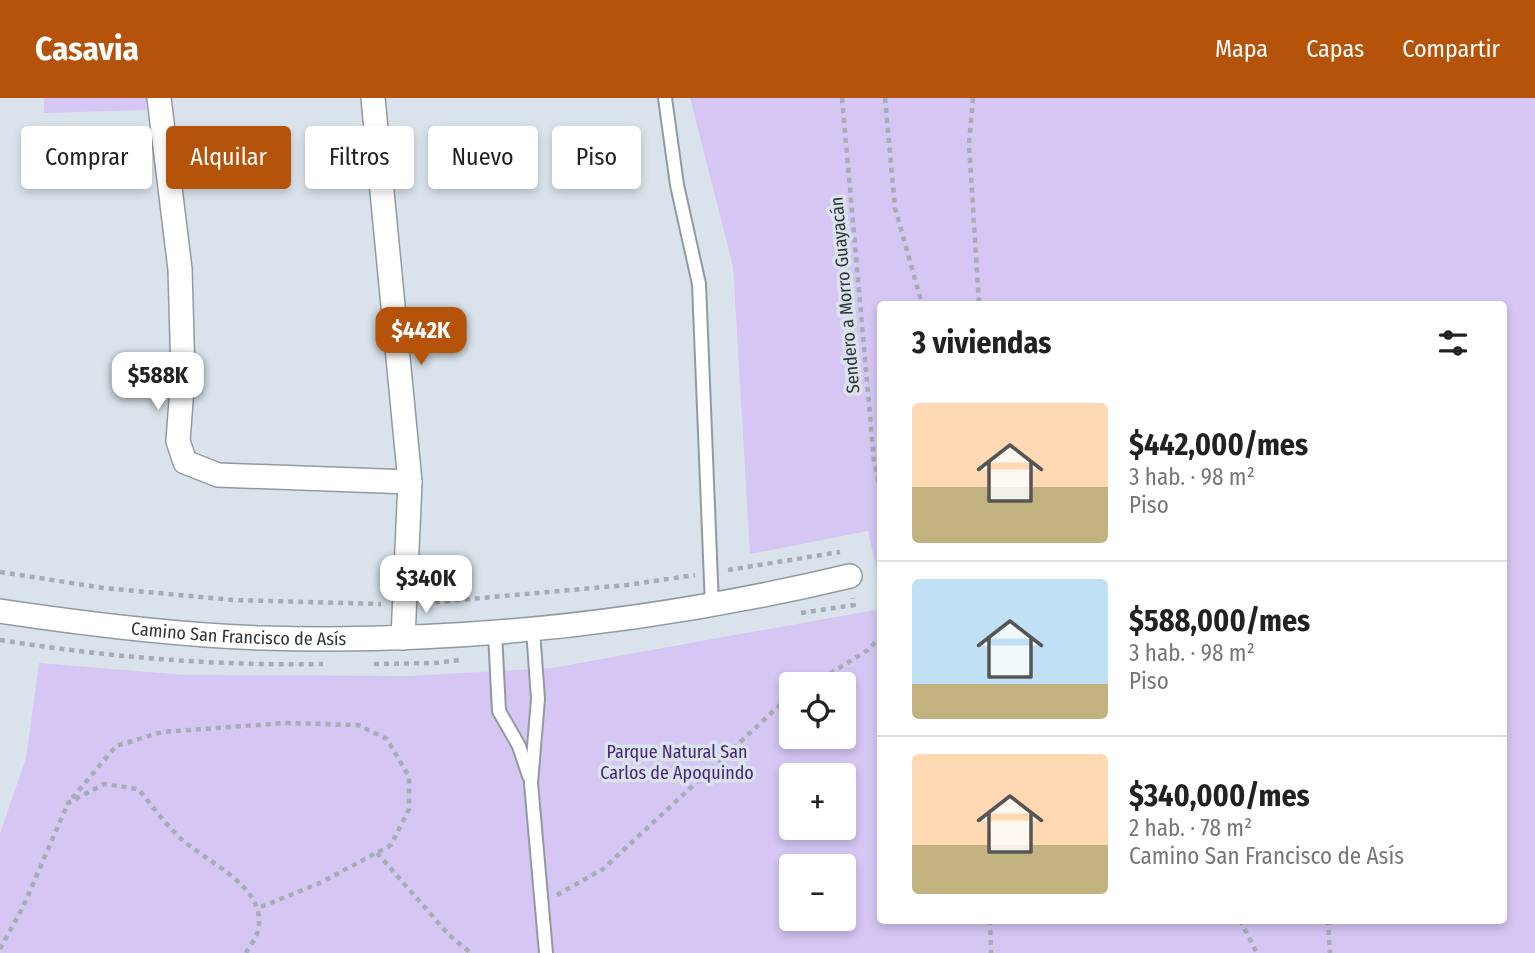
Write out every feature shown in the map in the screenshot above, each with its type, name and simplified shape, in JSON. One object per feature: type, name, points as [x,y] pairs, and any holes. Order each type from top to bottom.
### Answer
[{"type":"street","points":[[159,98],[180,270],[183,374],[178,441],[185,462],[218,475],[410,482]]},
{"type":"street","points":[[373,98],[410,482],[403,638]]},
{"type":"street","name":"Camino San Francisco de Asís","points":[[0,611],[173,632],[273,638],[403,638],[533,630],[617,621],[712,606],[850,576]]},
{"type":"lane","points":[[665,98],[677,185],[699,284],[712,606]]},
{"type":"lane","points":[[533,630],[538,699],[531,783],[546,953]]},
{"type":"lane","points":[[495,633],[499,711],[519,746],[531,783]]},
{"type":"path","name":"Sendero a Morro Guayacán","points":[[842,98],[877,475]]},
{"type":"path","points":[[885,98],[895,208],[921,301]]},
{"type":"path","points":[[973,98],[969,145],[979,301]]},
{"type":"path","points":[[0,572],[103,588],[233,600],[404,605],[627,585],[847,551],[850,576]]},
{"type":"path","points":[[833,672],[869,650],[877,641]]},
{"type":"path","points":[[542,901],[565,892],[603,869],[779,706]]},
{"type":"path","points":[[0,949],[23,907],[68,803],[116,746],[162,732],[285,723],[358,725],[387,739],[409,777],[410,809],[391,845],[320,883],[258,908]]},
{"type":"path","points":[[68,803],[104,784],[138,789],[177,835],[244,885],[258,908],[257,934],[246,953]]},
{"type":"path","points":[[377,853],[449,935],[471,953]]},
{"type":"path","points":[[990,924],[991,953]]},
{"type":"path","points":[[1242,924],[1257,953]]},
{"type":"path","points":[[1328,924],[1330,953]]},
{"type":"green space","points":[[44,98],[146,98],[146,110],[44,113]]},
{"type":"green space","name":"Parque Natural San Carlos de Apoquindo","points":[[690,98],[1535,98],[1535,953],[0,953],[0,834],[26,758],[39,663],[185,675],[410,676],[552,668],[877,610],[877,924],[1507,924],[1507,301],[877,301],[877,570],[868,531],[750,554],[733,266]]}]
